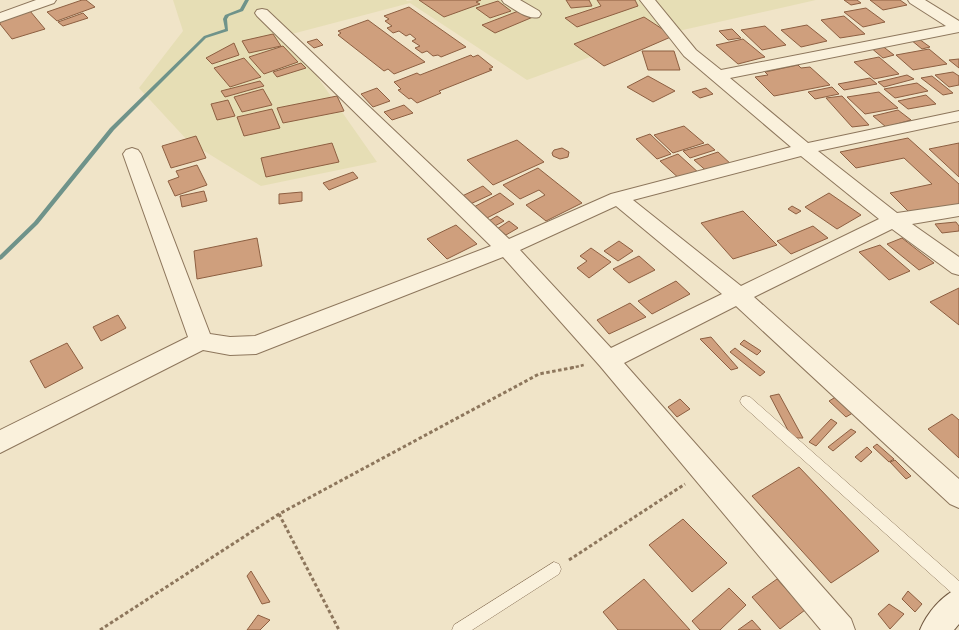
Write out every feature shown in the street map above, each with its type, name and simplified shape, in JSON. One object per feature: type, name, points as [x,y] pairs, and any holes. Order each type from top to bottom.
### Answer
[{"type":"street","points":[[0,18],[49,0]]},
{"type":"street","points":[[509,0],[534,14]]},
{"type":"street","points":[[647,0],[690,53],[804,149],[893,220],[959,268]]},
{"type":"street","points":[[915,0],[959,28]]},
{"type":"street","points":[[262,13],[506,248],[608,360],[840,630]]},
{"type":"street","points":[[717,76],[959,28]]},
{"type":"street","points":[[0,442],[201,341],[230,346],[256,344],[506,248],[618,198],[714,174],[804,149],[959,116]]},
{"type":"street","points":[[132,154],[201,341]]},
{"type":"street","points":[[618,198],[739,296],[959,496]]},
{"type":"street","points":[[608,360],[893,220],[959,210]]},
{"type":"street","points":[[935,630],[959,602]]},
{"type":"lane","points":[[746,401],[959,590]]},
{"type":"lane","points":[[459,630],[554,569]]},
{"type":"path","points":[[100,630],[279,514],[539,374],[608,360]]},
{"type":"path","points":[[554,569],[704,472]]},
{"type":"path","points":[[279,514],[339,630]]},
{"type":"shaded area","points":[[173,0],[816,0],[634,41],[527,80],[410,3],[288,35],[377,162],[261,186],[188,141],[139,88],[183,31]]},
{"type":"building","points":[[86,0],[95,7],[57,21],[47,12]]},
{"type":"building","points":[[419,0],[481,0],[476,2],[480,4],[444,17]]},
{"type":"building","points":[[566,0],[589,0],[592,6],[571,8]]},
{"type":"building","points":[[597,0],[635,0],[638,6],[577,27],[565,18],[601,6]]},
{"type":"building","points":[[844,0],[857,0],[861,3],[851,5]]},
{"type":"building","points":[[870,0],[900,0],[907,5],[883,10]]},
{"type":"building","points":[[498,1],[511,11],[490,18],[476,8]]},
{"type":"building","points":[[409,7],[466,47],[441,57],[438,55],[433,56],[427,51],[422,53],[415,48],[420,46],[412,41],[416,39],[410,34],[406,36],[399,31],[393,33],[387,28],[392,26],[385,21],[389,19],[384,16]]},
{"type":"building","points":[[866,8],[885,22],[863,27],[844,12]]},
{"type":"building","points":[[521,10],[533,17],[495,33],[482,25]]},
{"type":"building","points":[[30,11],[45,29],[12,39],[0,24],[0,20]]},
{"type":"building","points":[[83,13],[88,18],[63,26],[58,22]]},
{"type":"building","points":[[844,16],[865,34],[840,38],[821,20]]},
{"type":"building","points":[[644,17],[673,36],[604,66],[574,44]]},
{"type":"building","points":[[368,20],[425,62],[394,74],[388,69],[384,71],[338,35],[341,33],[338,31]]},
{"type":"building","points":[[807,25],[827,41],[801,47],[781,30]]},
{"type":"building","points":[[765,26],[786,45],[762,50],[741,30]]},
{"type":"building","points":[[732,29],[741,38],[728,40],[719,31]]},
{"type":"building","points":[[273,34],[281,46],[249,53],[242,41]]},
{"type":"building","points":[[317,39],[323,45],[314,48],[307,42]]},
{"type":"building","points":[[743,39],[765,57],[738,64],[716,45]]},
{"type":"building","points":[[919,39],[930,47],[922,49],[911,40]]},
{"type":"building","points":[[234,43],[239,55],[212,64],[206,58]]},
{"type":"building","points":[[881,45],[894,55],[883,58],[870,47]]},
{"type":"building","points":[[283,46],[298,62],[264,74],[249,57]]},
{"type":"building","points":[[929,49],[947,64],[913,70],[896,55]]},
{"type":"building","points":[[642,51],[674,51],[680,70],[648,70]]},
{"type":"building","points":[[471,55],[473,57],[478,55],[493,67],[489,69],[492,70],[439,91],[441,93],[417,103],[411,98],[409,99],[398,90],[401,89],[394,82],[417,73],[420,75]]},
{"type":"building","points":[[879,57],[899,74],[874,79],[854,62]]},
{"type":"building","points":[[244,58],[261,77],[230,87],[214,68]]},
{"type":"building","points":[[959,59],[959,68],[949,60]]},
{"type":"building","points":[[301,63],[306,68],[277,77],[273,72]]},
{"type":"building","points":[[798,65],[801,68],[810,67],[830,85],[774,96],[755,77],[768,75],[765,72]]},
{"type":"building","points":[[953,72],[959,76],[959,85],[949,87],[935,75]]},
{"type":"building","points":[[907,75],[914,79],[884,87],[878,82]]},
{"type":"building","points":[[648,76],[675,91],[653,102],[627,87]]},
{"type":"building","points":[[932,76],[953,93],[943,95],[921,78]]},
{"type":"building","points":[[870,78],[877,84],[844,90],[838,84]]},
{"type":"building","points":[[260,81],[264,86],[225,97],[221,91]]},
{"type":"building","points":[[917,83],[928,91],[895,98],[884,89]]},
{"type":"building","points":[[832,87],[839,94],[815,99],[808,92]]},
{"type":"building","points":[[377,88],[390,101],[373,107],[361,94]]},
{"type":"building","points":[[706,88],[713,94],[700,98],[692,92]]},
{"type":"building","points":[[263,89],[272,105],[242,112],[234,97]]},
{"type":"building","points":[[879,92],[898,108],[865,114],[847,97]]},
{"type":"building","points":[[926,95],[936,104],[908,109],[898,101]]},
{"type":"building","points":[[337,96],[344,111],[283,123],[277,108]]},
{"type":"building","points":[[842,96],[869,125],[852,127],[826,98]]},
{"type":"building","points":[[228,100],[235,116],[217,120],[211,104]]},
{"type":"building","points":[[404,105],[413,113],[392,120],[384,112]]},
{"type":"building","points":[[272,109],[280,128],[244,136],[237,117]]},
{"type":"building","points":[[898,110],[911,120],[886,127],[873,116]]},
{"type":"building","points":[[684,126],[704,143],[673,153],[654,135]]},
{"type":"building","points":[[650,134],[671,154],[657,159],[636,139]]},
{"type":"building","points":[[196,136],[206,158],[171,168],[162,146]]},
{"type":"building","points":[[908,138],[959,184],[959,205],[913,216],[890,193],[932,184],[904,158],[856,168],[840,152]]},
{"type":"building","points":[[517,140],[544,162],[493,185],[467,160]]},
{"type":"building","points":[[332,143],[339,162],[266,177],[261,158]]},
{"type":"building","points":[[959,143],[959,177],[929,149]]},
{"type":"building","points":[[708,144],[715,150],[690,158],[683,151]]},
{"type":"building","points":[[562,148],[569,152],[568,157],[560,159],[553,156],[552,153],[554,150]]},
{"type":"building","points":[[718,152],[733,166],[710,174],[694,160]]},
{"type":"building","points":[[678,154],[700,174],[682,181],[660,161]]},
{"type":"building","points":[[197,165],[207,185],[175,196],[168,181],[179,177],[176,171]]},
{"type":"building","points":[[538,168],[582,203],[546,221],[526,205],[545,195],[539,190],[520,199],[503,185]]},
{"type":"building","points":[[353,172],[358,178],[329,190],[323,183]]},
{"type":"building","points":[[483,186],[492,194],[466,206],[458,198]]},
{"type":"building","points":[[204,191],[207,201],[182,207],[180,196]]},
{"type":"building","points":[[302,192],[302,201],[279,204],[279,194]]},
{"type":"building","points":[[500,193],[514,204],[485,219],[472,208]]},
{"type":"building","points":[[829,193],[861,215],[837,229],[805,207]]},
{"type":"building","points":[[792,206],[801,211],[796,214],[788,209]]},
{"type":"building","points":[[743,211],[777,245],[733,259],[701,223]]},
{"type":"building","points":[[497,216],[504,221],[493,227],[487,222]]},
{"type":"building","points":[[509,221],[518,228],[506,235],[497,229]]},
{"type":"building","points":[[956,222],[959,226],[959,231],[942,233],[935,224]]},
{"type":"building","points":[[456,225],[477,244],[447,259],[427,239]]},
{"type":"building","points":[[813,226],[828,238],[791,254],[777,241]]},
{"type":"building","points":[[257,238],[262,266],[197,279],[194,251]]},
{"type":"building","points":[[902,238],[934,263],[919,270],[887,244]]},
{"type":"building","points":[[619,241],[633,251],[618,261],[604,251]]},
{"type":"building","points":[[880,245],[910,271],[889,280],[859,252]]},
{"type":"building","points":[[591,248],[611,262],[589,278],[577,268],[587,261],[580,256]]},
{"type":"building","points":[[639,256],[655,270],[629,283],[613,269]]},
{"type":"building","points":[[676,281],[690,294],[652,314],[638,301]]},
{"type":"building","points":[[959,288],[959,325],[930,302]]},
{"type":"building","points":[[630,303],[646,317],[609,334],[597,320]]},
{"type":"building","points":[[118,315],[126,328],[101,341],[93,327]]},
{"type":"building","points":[[711,337],[738,368],[731,370],[700,339]]},
{"type":"building","points":[[744,340],[761,351],[757,355],[740,344]]},
{"type":"building","points":[[67,343],[83,368],[45,388],[30,361]]},
{"type":"building","points":[[735,348],[765,372],[760,376],[730,352]]},
{"type":"building","points":[[779,394],[803,438],[792,438],[770,396]]},
{"type":"building","points":[[839,395],[856,411],[846,417],[829,401]]},
{"type":"building","points":[[680,399],[690,409],[677,417],[668,407]]},
{"type":"building","points":[[952,414],[959,420],[959,458],[928,429]]},
{"type":"building","points":[[831,419],[837,423],[816,446],[809,442]]},
{"type":"building","points":[[851,429],[856,432],[833,451],[828,447]]},
{"type":"building","points":[[877,444],[894,459],[889,462],[873,447]]},
{"type":"building","points":[[867,447],[872,452],[861,462],[855,457]]},
{"type":"building","points":[[895,460],[911,476],[906,479],[890,462]]},
{"type":"building","points":[[799,467],[879,551],[831,583],[752,496]]},
{"type":"building","points":[[683,519],[727,563],[692,592],[649,545]]},
{"type":"building","points":[[251,571],[270,602],[262,604],[247,576]]},
{"type":"building","points":[[644,579],[690,630],[618,630],[603,612]]},
{"type":"building","points":[[777,579],[805,610],[780,629],[752,597]]},
{"type":"building","points":[[729,588],[746,605],[720,630],[700,630],[692,621]]},
{"type":"building","points":[[908,591],[922,604],[915,612],[902,599]]},
{"type":"building","points":[[889,604],[904,614],[890,629],[878,614]]},
{"type":"building","points":[[258,615],[270,620],[260,630],[247,630]]},
{"type":"building","points":[[752,620],[761,630],[738,630]]},
{"type":"waterway","points":[[0,258],[36,223],[112,129],[205,37],[227,30],[225,19],[227,15],[242,10],[247,0]]}]
